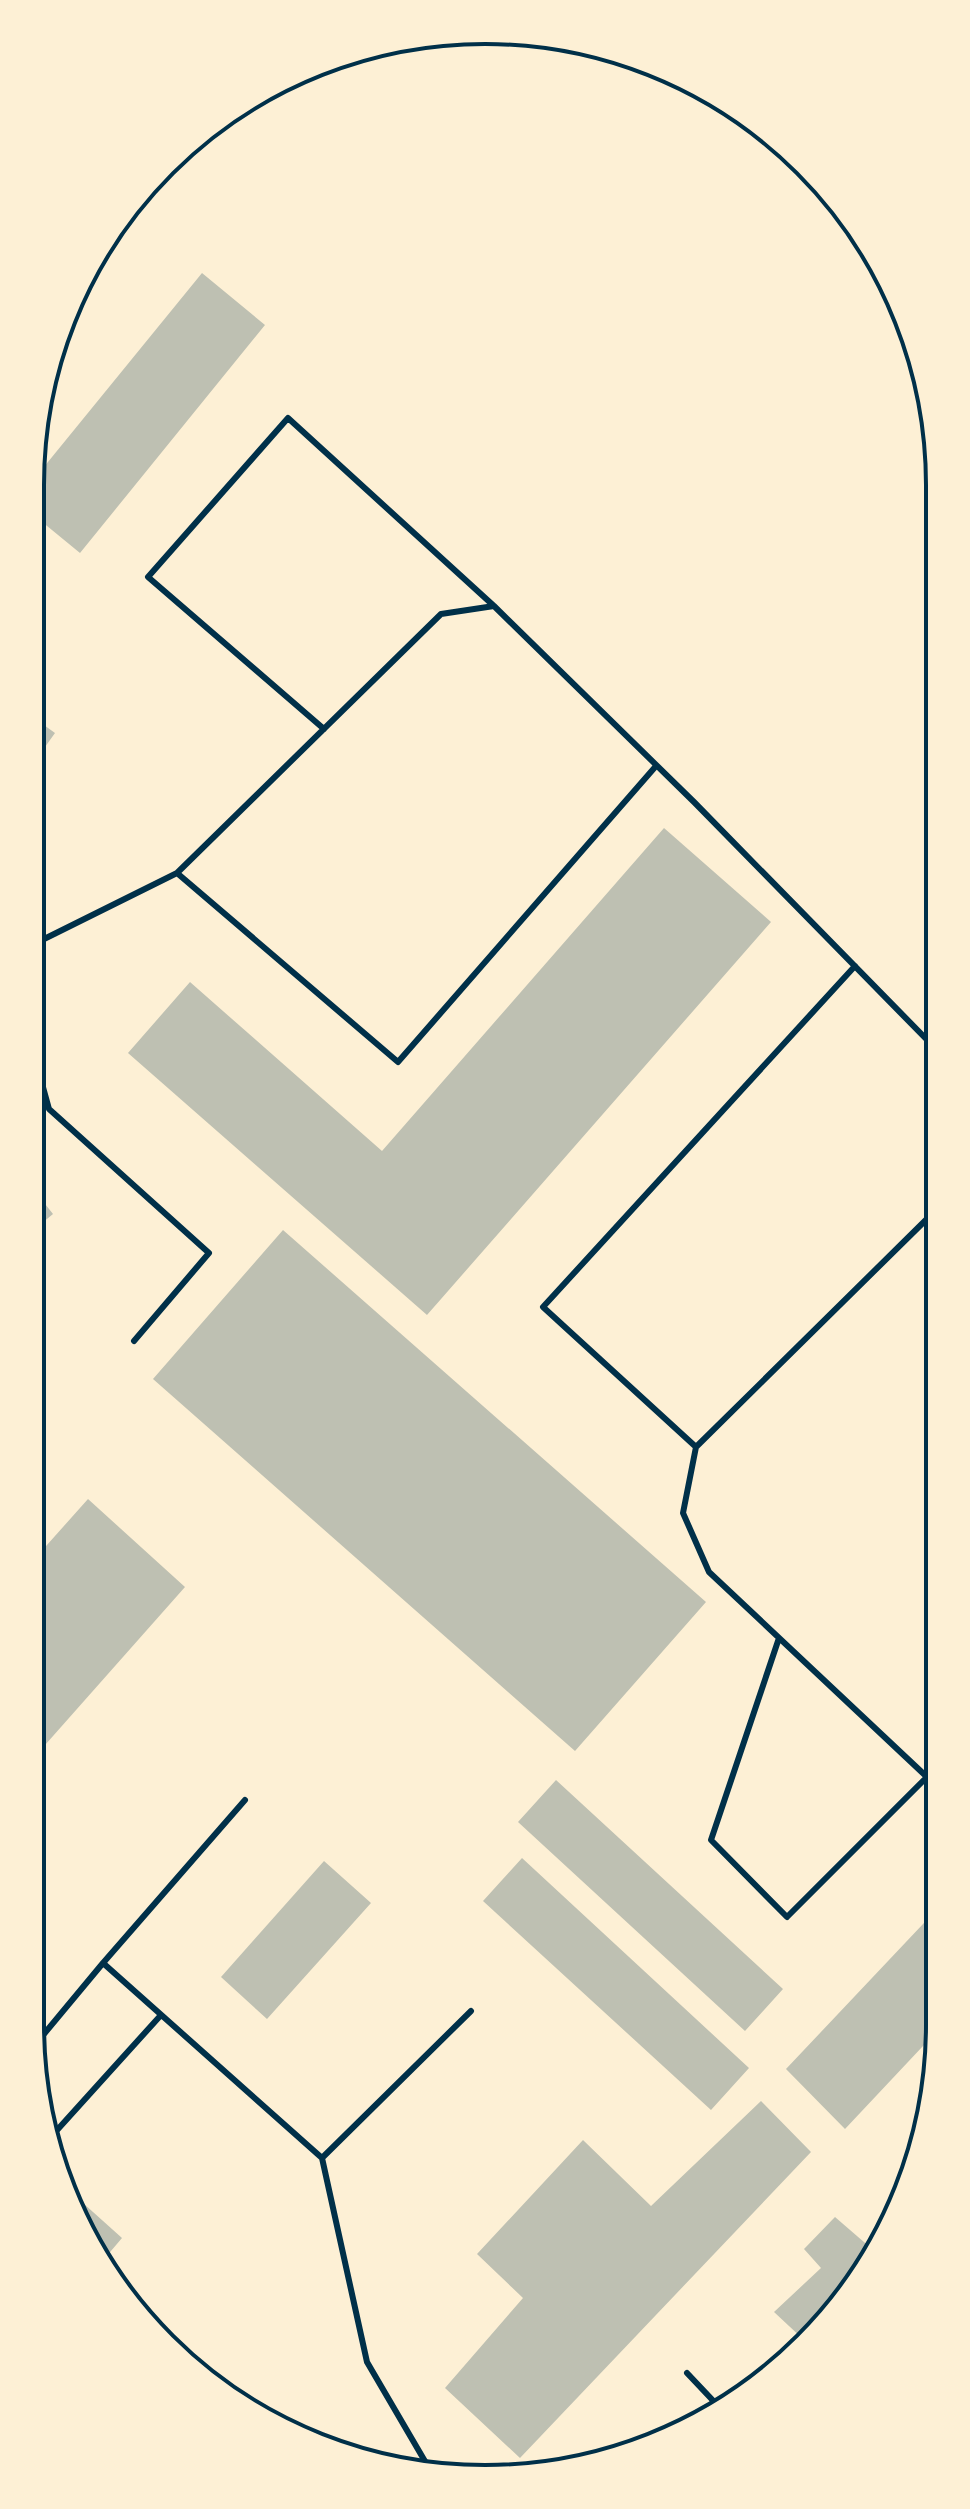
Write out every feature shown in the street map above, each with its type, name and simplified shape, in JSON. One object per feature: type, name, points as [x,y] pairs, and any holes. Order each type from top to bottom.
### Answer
[{"type":"lane","points":[[324,729],[148,577],[288,418],[494,606],[926,1039]]},
{"type":"lane","points":[[44,939],[177,873],[441,614],[494,606]]},
{"type":"lane","points":[[177,873],[398,1062],[656,766]]},
{"type":"lane","points":[[696,1447],[543,1307],[855,966]]},
{"type":"lane","points":[[44,1091],[49,1109],[209,1253],[134,1341]]},
{"type":"lane","points":[[926,1220],[696,1447],[683,1513],[709,1572],[926,1776]]},
{"type":"lane","points":[[779,1638],[711,1840],[787,1917],[926,1778]]},
{"type":"lane","points":[[44,2034],[245,1800]]},
{"type":"lane","points":[[103,1963],[322,2158],[367,2362],[425,2461]]},
{"type":"lane","points":[[322,2158],[471,2011]]},
{"type":"lane","points":[[57,2130],[161,2015]]},
{"type":"lane","points":[[687,2373],[714,2401]]},
{"type":"building","points":[[202,273],[265,325],[80,553],[44,523],[45,466]]},
{"type":"building","points":[[44,725],[55,733],[44,748]]},
{"type":"building","points":[[664,828],[771,922],[427,1315],[128,1053],[190,982],[382,1151]]},
{"type":"building","points":[[44,1203],[53,1214],[44,1221]]},
{"type":"building","points":[[283,1230],[706,1602],[575,1751],[153,1379]]},
{"type":"building","points":[[88,1499],[185,1587],[44,1746],[44,1548]]},
{"type":"building","points":[[556,1780],[783,1989],[745,2031],[518,1822]]},
{"type":"building","points":[[522,1858],[749,2068],[711,2110],[483,1901]]},
{"type":"building","points":[[324,1861],[371,1903],[267,2019],[221,1977]]},
{"type":"building","points":[[926,1921],[925,2044],[845,2129],[786,2069]]},
{"type":"building","points":[[761,2101],[811,2152],[520,2458],[445,2388],[523,2298],[477,2254],[583,2140],[651,2206]]},
{"type":"building","points":[[82,2202],[122,2238],[109,2254]]},
{"type":"building","points":[[835,2217],[867,2244],[835,2292],[798,2335],[774,2312],[821,2268],[804,2249]]}]
